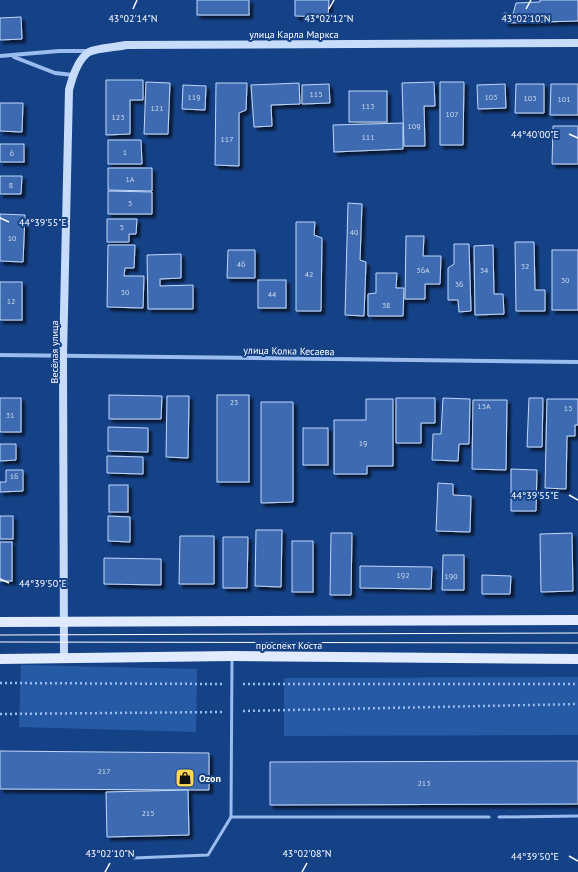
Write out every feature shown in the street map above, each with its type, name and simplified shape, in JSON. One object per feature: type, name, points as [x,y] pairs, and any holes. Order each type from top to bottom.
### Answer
[{"type":"main road","points":[[0,622],[65,623],[578,620]]},
{"type":"main road","name":"проспект Коста","points":[[0,658],[64,659],[232,656],[578,659]]},
{"type":"street","name":"улица Карла Маркса","points":[[0,56],[59,51],[90,51],[126,45],[578,43]]},
{"type":"street","name":"Весёлая улица","points":[[64,659],[63,356],[69,90],[73,75],[90,51]]},
{"type":"street","name":"улица Карла Маркса","points":[[12,56],[55,73],[73,75]]},
{"type":"street","name":"улица Колка Кесаева","points":[[0,355],[578,362]]},
{"type":"lane","points":[[134,858],[208,855],[231,817],[232,656]]},
{"type":"lane","points":[[499,817],[578,816]]},
{"type":"lane","points":[[231,817],[489,817]]},
{"type":"path","points":[[0,682],[578,684]]},
{"type":"path","points":[[0,714],[231,712],[578,704]]},
{"type":"shaded area","points":[[21,665],[197,669],[196,732],[19,727]]},
{"type":"shaded area","points":[[578,677],[578,735],[284,736],[284,678]]},
{"type":"building","points":[[197,0],[249,0],[249,15],[197,15]]},
{"type":"building","points":[[295,0],[329,0],[328,17],[295,16]]},
{"type":"building","points":[[540,0],[578,0],[578,21],[505,23],[504,13],[513,14],[516,3],[540,2]]},
{"type":"building","points":[[21,17],[22,39],[0,40],[0,18]]},
{"type":"building","points":[[106,80],[143,80],[143,100],[130,100],[130,134],[106,135]]},
{"type":"building","points":[[146,82],[170,83],[168,134],[144,134]]},
{"type":"building","points":[[434,82],[435,106],[424,106],[425,146],[404,146],[402,83]]},
{"type":"building","points":[[440,82],[464,82],[463,145],[440,145]]},
{"type":"building","points":[[216,83],[247,83],[246,110],[239,113],[239,166],[215,165]]},
{"type":"building","points":[[299,83],[300,104],[271,105],[272,126],[254,127],[251,85]]},
{"type":"building","points":[[329,84],[330,103],[302,104],[302,85]]},
{"type":"building","points":[[505,84],[506,108],[478,109],[477,85]]},
{"type":"building","points":[[516,84],[544,84],[544,113],[515,113]]},
{"type":"building","points":[[551,84],[578,84],[578,115],[550,115]]},
{"type":"building","points":[[183,85],[206,86],[205,110],[182,109]]},
{"type":"building","points":[[349,91],[387,91],[387,122],[349,122]]},
{"type":"building","points":[[0,103],[23,103],[22,132],[0,131]]},
{"type":"building","points":[[403,123],[403,149],[334,152],[333,125]]},
{"type":"building","points":[[553,126],[578,126],[578,164],[552,164]]},
{"type":"building","points":[[108,140],[141,140],[142,164],[108,164]]},
{"type":"building","points":[[0,144],[24,144],[24,162],[0,162]]},
{"type":"building","points":[[108,168],[152,168],[152,191],[108,190]]},
{"type":"building","points":[[0,176],[22,176],[21,194],[0,194]]},
{"type":"building","points":[[108,191],[152,192],[152,214],[108,214]]},
{"type":"building","points":[[348,203],[362,204],[360,260],[366,262],[364,316],[345,315]]},
{"type":"building","points":[[0,214],[25,215],[23,262],[0,261]]},
{"type":"building","points":[[107,219],[137,219],[136,234],[129,234],[129,242],[107,242]]},
{"type":"building","points":[[296,222],[315,222],[314,235],[322,238],[321,311],[296,311]]},
{"type":"building","points":[[406,236],[424,236],[423,256],[441,256],[440,284],[425,284],[425,299],[405,299]]},
{"type":"building","points":[[515,242],[534,242],[535,290],[545,290],[545,311],[516,311]]},
{"type":"building","points":[[454,244],[469,244],[471,311],[459,312],[458,300],[448,300],[448,268],[454,264]]},
{"type":"building","points":[[108,245],[135,245],[134,268],[125,268],[124,276],[144,276],[143,308],[107,307]]},
{"type":"building","points":[[493,245],[494,294],[503,294],[504,314],[475,315],[474,246]]},
{"type":"building","points":[[228,250],[255,250],[255,278],[227,278]]},
{"type":"building","points":[[552,250],[578,250],[578,310],[552,310]]},
{"type":"building","points":[[181,254],[181,278],[160,279],[160,286],[193,285],[193,309],[148,309],[147,255]]},
{"type":"building","points":[[376,273],[397,273],[396,288],[404,288],[403,316],[368,316],[368,294],[376,293]]},
{"type":"building","points":[[258,280],[286,280],[286,308],[258,308]]},
{"type":"building","points":[[0,282],[22,282],[22,320],[0,320]]},
{"type":"building","points":[[109,395],[162,396],[161,419],[109,419]]},
{"type":"building","points":[[217,395],[249,395],[249,482],[217,482]]},
{"type":"building","points":[[167,396],[189,396],[188,458],[166,457]]},
{"type":"building","points":[[0,398],[21,398],[21,432],[0,432]]},
{"type":"building","points":[[396,398],[435,398],[435,423],[421,423],[421,443],[396,443]]},
{"type":"building","points":[[443,398],[470,399],[469,444],[459,444],[458,461],[432,460],[433,434],[441,434]]},
{"type":"building","points":[[529,398],[543,398],[542,447],[527,447]]},
{"type":"building","points":[[366,399],[393,399],[393,466],[367,466],[367,474],[334,474],[334,420],[366,420]]},
{"type":"building","points":[[547,399],[578,399],[578,425],[575,425],[575,436],[567,436],[566,489],[545,488]]},
{"type":"building","points":[[473,400],[507,400],[506,470],[472,469]]},
{"type":"building","points":[[261,402],[293,402],[293,502],[261,503]]},
{"type":"building","points":[[108,427],[148,428],[148,452],[108,451]]},
{"type":"building","points":[[303,428],[328,428],[328,465],[303,465]]},
{"type":"building","points":[[0,444],[16,444],[16,460],[0,461]]},
{"type":"building","points":[[107,456],[143,457],[143,474],[107,473]]},
{"type":"building","points":[[511,469],[537,470],[536,511],[511,511]]},
{"type":"building","points":[[6,470],[23,470],[23,491],[0,492],[0,482],[6,482]]},
{"type":"building","points":[[438,483],[453,484],[453,495],[471,496],[470,532],[436,531]]},
{"type":"building","points":[[109,485],[128,485],[128,512],[109,512]]},
{"type":"building","points":[[0,516],[13,516],[13,539],[0,539]]},
{"type":"building","points":[[108,516],[130,517],[130,542],[108,541]]},
{"type":"building","points":[[256,530],[282,530],[281,587],[255,586]]},
{"type":"building","points":[[331,533],[352,533],[351,595],[330,595]]},
{"type":"building","points":[[572,533],[573,591],[541,592],[540,534]]},
{"type":"building","points":[[180,536],[214,536],[214,584],[179,584]]},
{"type":"building","points":[[223,537],[248,537],[247,588],[223,588]]},
{"type":"building","points":[[292,541],[313,541],[313,592],[292,592]]},
{"type":"building","points":[[0,542],[12,542],[12,581],[0,581]]},
{"type":"building","points":[[443,555],[464,555],[464,590],[442,590]]},
{"type":"building","points":[[104,558],[161,559],[161,585],[104,584]]},
{"type":"building","points":[[360,566],[432,567],[431,589],[360,588]]},
{"type":"building","points":[[482,575],[511,576],[510,594],[482,594]]},
{"type":"building","points":[[0,751],[209,753],[209,790],[0,789]]},
{"type":"building","points":[[578,761],[578,804],[270,805],[270,762]]},
{"type":"building","points":[[188,790],[189,835],[107,837],[106,792]]},
{"type":"tram line","points":[[0,635],[578,633]]},
{"type":"tram line","points":[[0,642],[578,643]]},
{"type":"place","name":"Ozon","points":[[185,778]]}]
